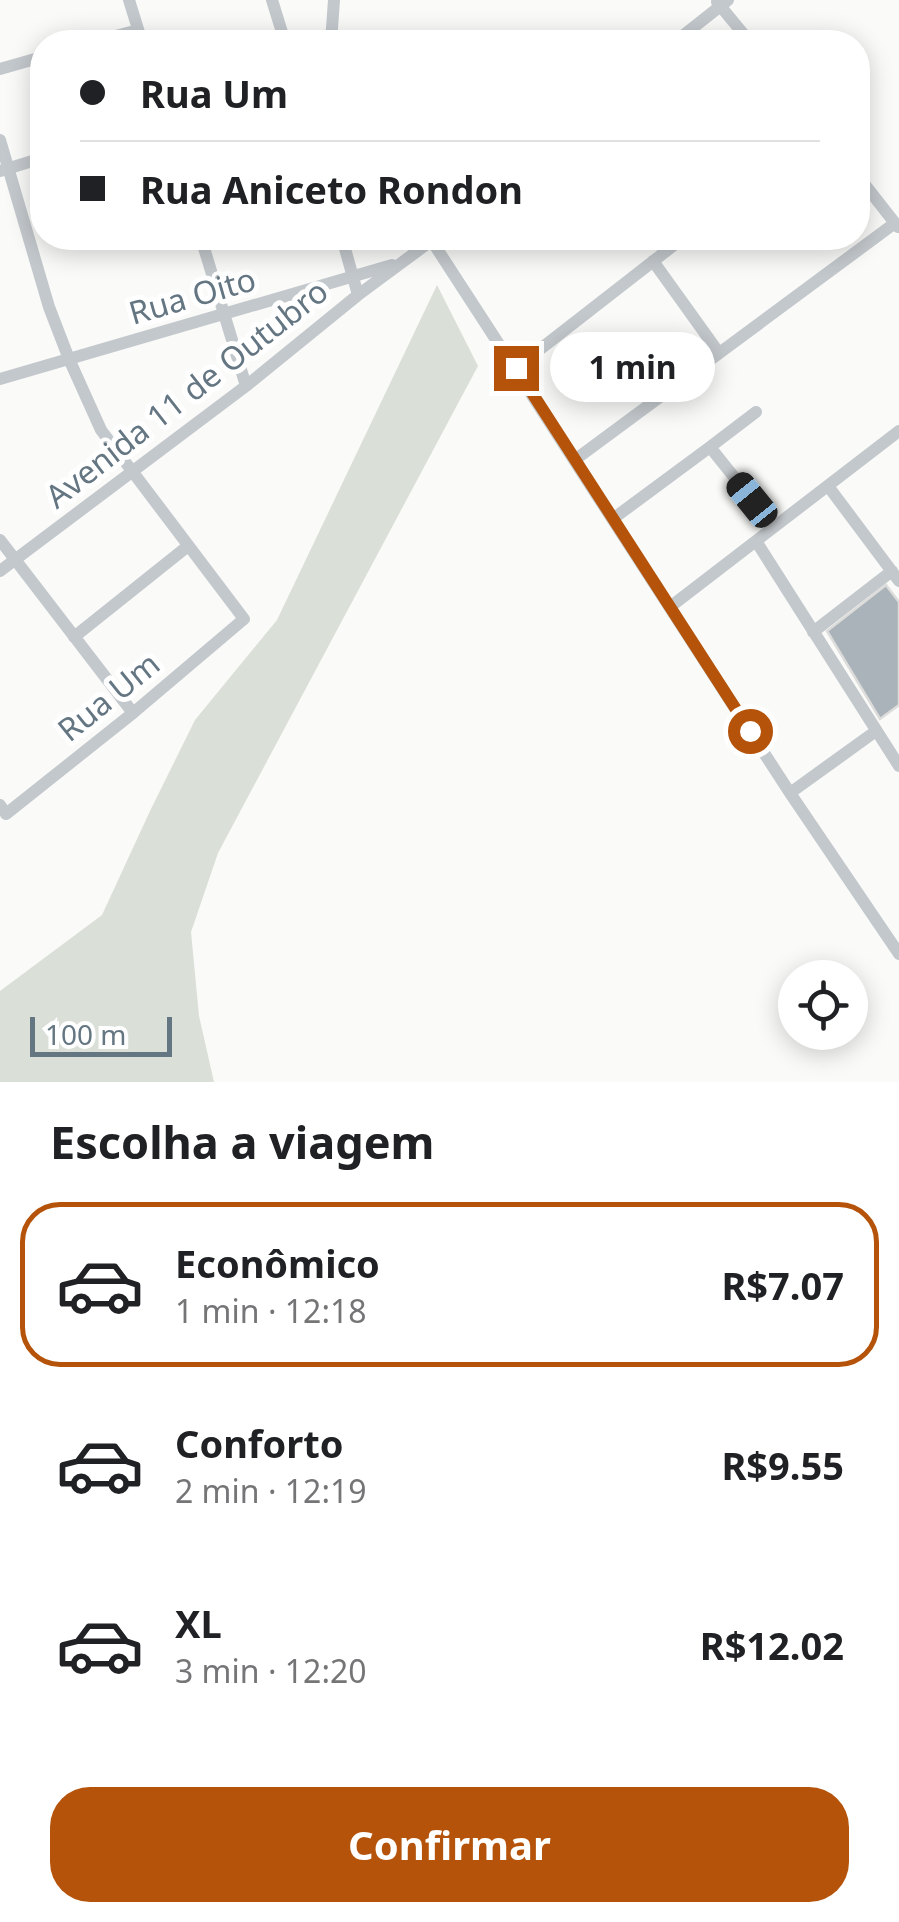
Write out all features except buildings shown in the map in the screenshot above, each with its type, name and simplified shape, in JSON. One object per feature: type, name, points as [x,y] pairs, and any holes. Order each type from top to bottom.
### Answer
[{"type":"street","points":[[129,0],[138,30]]},
{"type":"street","points":[[272,0],[281,30]]},
{"type":"street","points":[[333,30],[334,0]]},
{"type":"street","points":[[689,30],[721,2],[741,30]]},
{"type":"street","points":[[0,68],[30,60]]},
{"type":"street","points":[[0,140],[4,170],[30,249]]},
{"type":"street","points":[[4,170],[30,162]]},
{"type":"street","points":[[870,191],[897,226],[870,245]]},
{"type":"street","points":[[30,250],[69,358],[101,430],[188,546],[74,636]]},
{"type":"street","points":[[205,250],[246,386]]},
{"type":"street","points":[[345,250],[358,294]]},
{"type":"street","name":"Avenida 11 de Outubro","points":[[0,571],[246,386],[417,250]]},
{"type":"street","points":[[441,250],[790,793],[899,954]]},
{"type":"street","points":[[516,368],[667,250]]},
{"type":"street","points":[[576,459],[863,250]]},
{"type":"street","points":[[653,261],[719,353]]},
{"type":"street","name":"Rua Oito","points":[[0,378],[399,263]]},
{"type":"street","points":[[614,518],[756,412]]},
{"type":"street","points":[[670,607],[899,432]]},
{"type":"street","points":[[710,447],[774,527]]},
{"type":"street","points":[[812,632],[895,576],[828,486]]},
{"type":"street","points":[[0,540],[133,713]]},
{"type":"street","points":[[756,541],[899,766]]},
{"type":"street","name":"Rua Um","points":[[3,810],[133,713],[244,620],[188,546]]},
{"type":"street","points":[[790,793],[876,730]]},
{"type":"shaded area","points":[[437,285],[478,366],[218,853],[191,932],[199,1016],[214,1082],[0,1082],[0,991],[102,915],[195,720],[277,620]]},
{"type":"route","points":[[516,368],[750,731]]}]
